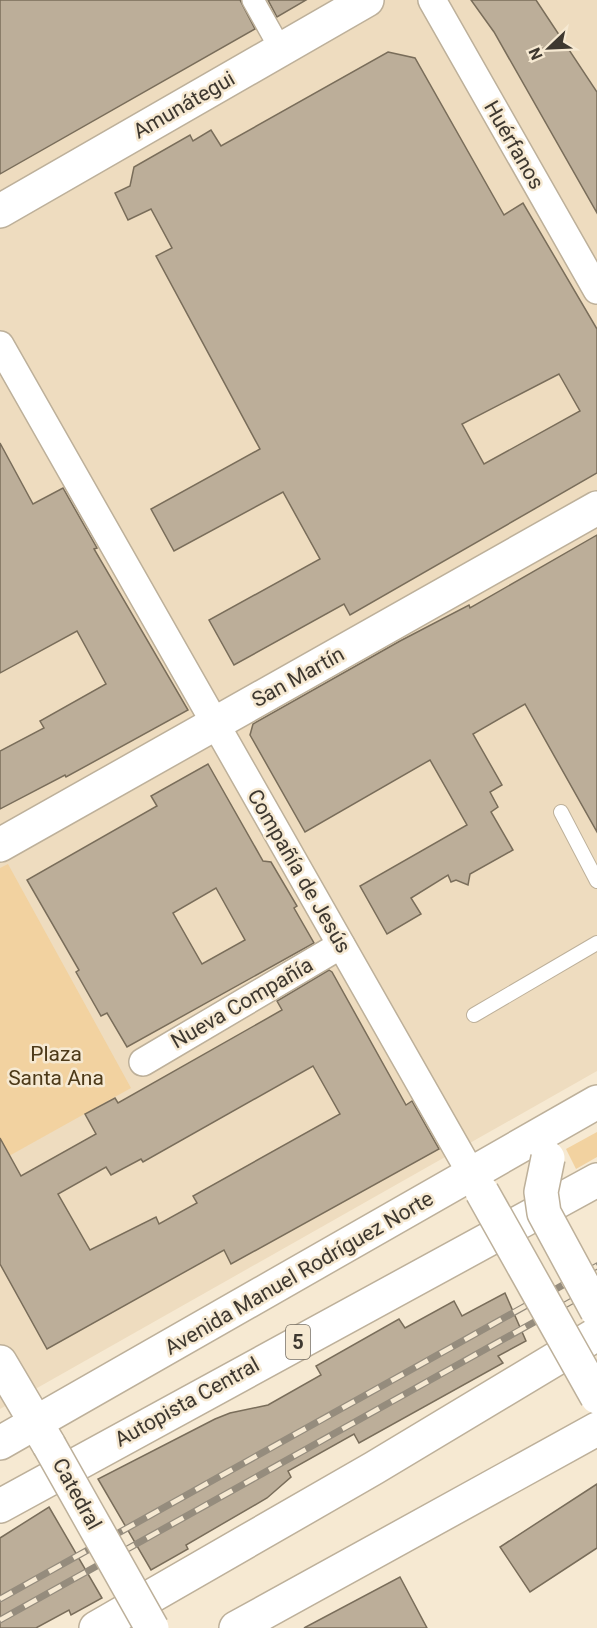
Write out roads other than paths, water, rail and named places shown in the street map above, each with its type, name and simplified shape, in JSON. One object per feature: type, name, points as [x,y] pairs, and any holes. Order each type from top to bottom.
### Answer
[{"type":"main road","name":"Amunátegui","points":[[0,211],[367,0]]},
{"type":"main road","name":"San Martín","points":[[0,845],[597,508]]},
{"type":"main road","name":"Avenida Manuel Rodríguez Norte","points":[[0,1443],[43,1434],[477,1184],[556,1125],[597,1102]]},
{"type":"main road","points":[[556,1125],[542,1192],[544,1214],[597,1311]]},
{"type":"main road","name":"Autopista Central","points":[[0,1506],[597,1180]]},
{"type":"main road","name":"Compañía de Jesús","points":[[477,1184],[597,1397]]},
{"type":"main road","points":[[96,1628],[374,1468],[597,1334]]},
{"type":"main road","name":"Catedral","points":[[0,1362],[152,1628]]},
{"type":"main road","points":[[236,1628],[597,1429]]},
{"type":"street","points":[[253,0],[281,50]]},
{"type":"street","name":"Huérfanos","points":[[432,0],[594,280]]},
{"type":"street","name":"Compañía de Jesús","points":[[0,345],[477,1184]]},
{"type":"street","name":"Nueva Compañía","points":[[143,1062],[341,945]]},
{"type":"lane","points":[[561,812],[597,881]]},
{"type":"lane","points":[[474,1015],[597,943]]},
{"type":"railway","points":[[0,1599],[597,1266]]},
{"type":"railway","points":[[0,1620],[597,1287]]},
{"type":"park label","name":"Plaza Santa Ana","points":[[56,1066]]}]
